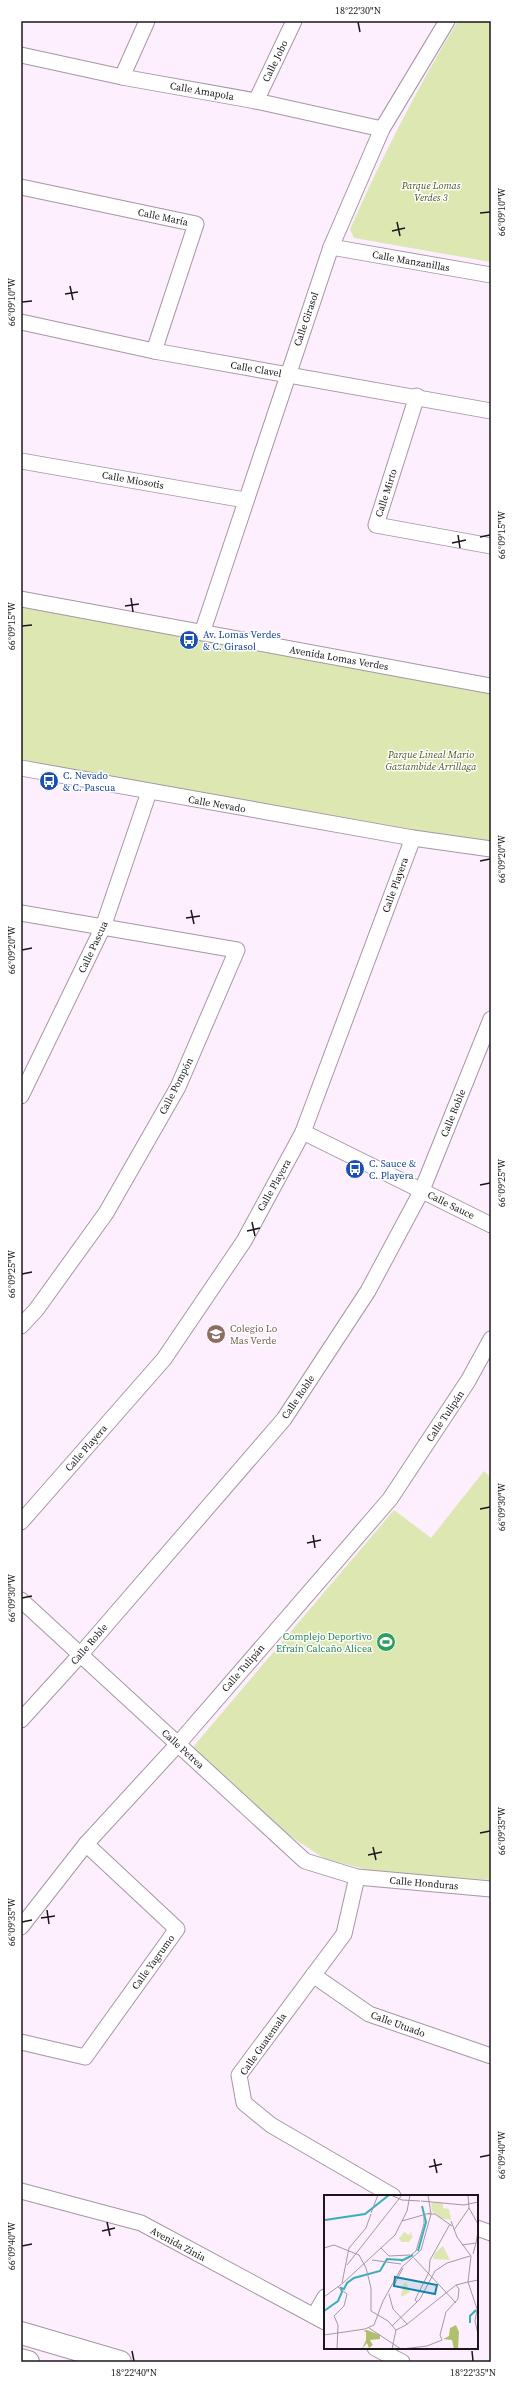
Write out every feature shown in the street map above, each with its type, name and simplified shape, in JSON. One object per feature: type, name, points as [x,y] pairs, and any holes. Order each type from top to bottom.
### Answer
[{"type":"highway","points":[[21,2319],[37,2324],[65,2354]]},
{"type":"highway","points":[[21,2333],[65,2354]]},
{"type":"highway","points":[[21,2348],[120,2362]]},
{"type":"highway","points":[[21,2360],[28,2362]]},
{"type":"street","points":[[122,77],[147,21]]},
{"type":"street","name":"Calle Jobo","points":[[256,101],[294,21]]},
{"type":"street","name":"Calle Girasol","points":[[202,633],[330,247],[382,129],[447,21]]},
{"type":"street","name":"Calle Amapola","points":[[21,55],[122,77],[256,101],[382,129]]},
{"type":"street","name":"Calle María","points":[[21,187],[196,224],[154,351]]},
{"type":"street","name":"Calle Manzanillas","points":[[330,247],[491,275]]},
{"type":"street","name":"Calle Clavel","points":[[21,322],[154,351],[491,410]]},
{"type":"street","name":"Calle Mirto","points":[[417,396],[376,525],[491,546]]},
{"type":"street","name":"Calle Miosotis","points":[[21,460],[245,500]]},
{"type":"street","name":"Avenida Lomas Verdes","points":[[21,599],[491,686]]},
{"type":"street","name":"Calle Nevado","points":[[21,768],[413,838],[491,849]]},
{"type":"street","name":"Calle Pascua","points":[[21,1096],[103,927],[149,792]]},
{"type":"street","name":"Calle Playera","points":[[21,1522],[164,1359],[244,1241],[303,1132],[413,838]]},
{"type":"street","points":[[21,913],[103,927]]},
{"type":"street","name":"Calle Pompón","points":[[21,1326],[36,1310],[106,1213],[178,1087],[238,950],[103,927]]},
{"type":"street","name":"Calle Roble","points":[[21,1720],[80,1655],[284,1419],[368,1291],[422,1190],[491,1019]]},
{"type":"street","name":"Calle Sauce","points":[[303,1132],[491,1225]]},
{"type":"street","name":"Calle Tulipán","points":[[21,1927],[86,1844],[178,1744],[390,1499],[468,1381],[491,1339]]},
{"type":"street","name":"Calle Petrea","points":[[21,1600],[305,1861],[357,1877]]},
{"type":"street","name":"Calle Yagrumo","points":[[21,2042],[85,2057],[177,1929],[86,1844]]},
{"type":"street","name":"Calle Honduras","points":[[357,1877],[491,1889]]},
{"type":"street","name":"Calle Guatemala","points":[[357,1877],[344,1934],[239,2075],[244,2103],[271,2126],[388,2195]]},
{"type":"street","name":"Calle Utuado","points":[[313,1975],[369,2014],[491,2056]]},
{"type":"street","name":"Avenida Zinia","points":[[21,2192],[141,2223],[320,2319]]},
{"type":"street","points":[[478,2228],[491,2233]]},
{"type":"street","points":[[320,2319],[324,2302]]},
{"type":"street","points":[[377,2349],[402,2362]]},
{"type":"green space","name":"Parque Lomas Verdes 3","points":[[458,21],[491,21],[491,262],[354,238],[350,229],[401,123],[428,72]]},
{"type":"green space","name":"Parque Lineal Mario Gaztambide Arrillaga","points":[[21,599],[491,686],[491,849],[21,768]]},
{"type":"green space","name":"Complejo Deportivo Efraín Calcaño Alicea","points":[[484,1471],[491,1478],[491,1880],[373,1871],[325,1859],[290,1836],[193,1747],[394,1510],[431,1538]]},
{"type":"place","name":"Av. Lomas Verdes & C. Girasol","points":[[189,640]]},
{"type":"place","name":"C. Nevado & C. Pascua","points":[[49,781]]},
{"type":"place","name":"C. Sauce & C. Playera","points":[[355,1169]]},
{"type":"place","name":"Colegio Lo Mas Verde","points":[[216,1334]]},
{"type":"place","name":"Complejo Deportivo Efraín Calcaño Alicea","points":[[386,1642]]}]
